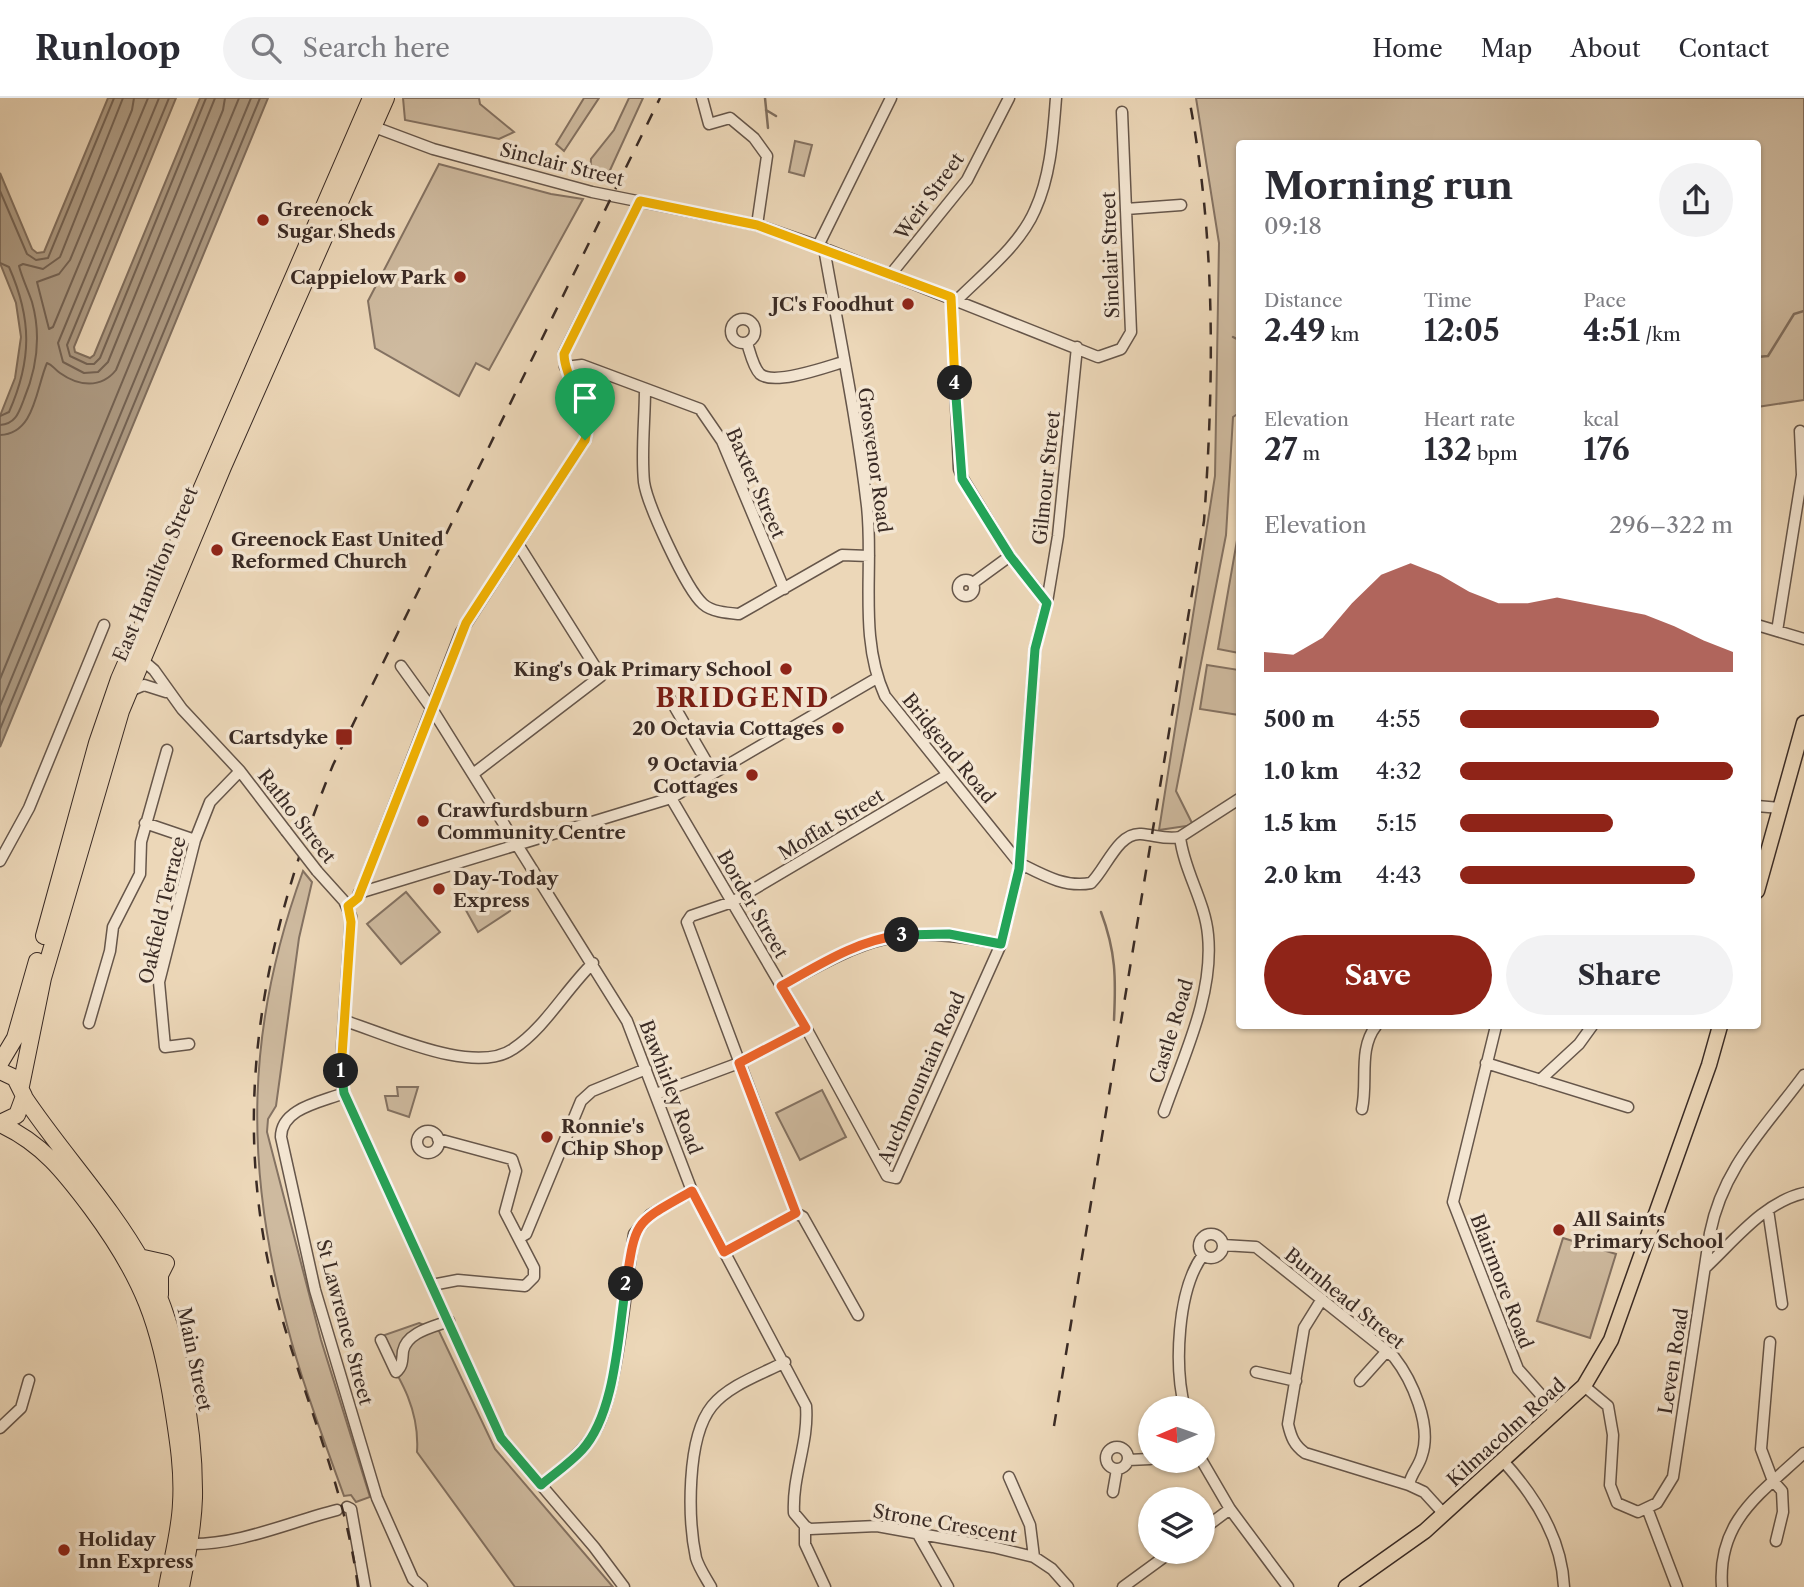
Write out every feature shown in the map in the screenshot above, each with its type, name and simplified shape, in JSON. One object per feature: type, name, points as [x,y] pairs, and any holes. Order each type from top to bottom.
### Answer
[{"type":"highway","name":"East Hamilton Street","points":[[367,124],[371,98]]},
{"type":"highway","name":"East Hamilton Street","points":[[0,1063],[15,1038],[97,743],[367,124],[386,98]]},
{"type":"highway","name":"East Hamilton Street","points":[[23,1091],[43,978],[109,746],[129,692],[136,656]]},
{"type":"highway","points":[[0,1072],[11,1075],[23,1091],[17,1115],[0,1124]]},
{"type":"highway","name":"Main Street","points":[[23,1091],[139,1257],[160,1298],[175,1347],[191,1444],[194,1488],[189,1544],[181,1587]]},
{"type":"highway","name":"Main Street","points":[[0,1124],[38,1145],[63,1170],[123,1252],[152,1310],[165,1358],[181,1470],[180,1519],[167,1587]]},
{"type":"main road","points":[[1761,877],[1804,723]]},
{"type":"main road","name":"Kilmacolm Road","points":[[1346,1587],[1444,1514],[1558,1413],[1584,1386],[1611,1340],[1709,1065],[1719,1029]]},
{"type":"street","points":[[702,98],[709,124],[730,118],[754,138],[766,156],[757,225]]},
{"type":"street","points":[[821,247],[891,98]]},
{"type":"street","name":"Weir Street","points":[[891,274],[967,180],[1009,98]]},
{"type":"street","points":[[1047,603],[1010,556],[962,479],[959,469],[954,299],[1008,250],[1035,211],[1052,151],[1056,98]]},
{"type":"street","name":"Sinclair Street","points":[[367,124],[433,149],[592,192],[757,225],[821,247],[1077,347],[1089,356],[1106,356],[1121,349],[1128,341],[1131,323],[1122,112]]},
{"type":"street","points":[[624,1587],[594,1547],[501,1438],[344,1093],[340,1076],[349,908],[359,892],[466,623],[587,434],[586,421],[565,367],[566,349],[640,201]]},
{"type":"street","points":[[1126,209],[1181,205]]},
{"type":"street","name":"Grosvenor Road","points":[[821,247],[867,508],[869,619],[877,678]]},
{"type":"street","points":[[747,343],[758,372],[765,377],[788,377],[843,362]]},
{"type":"street","name":"Gilmour Street","points":[[1019,863],[1035,649],[1047,603],[1058,536],[1077,347]]},
{"type":"street","name":"Baxter Street","points":[[565,367],[582,365],[700,409],[722,441],[784,589]]},
{"type":"street","points":[[645,389],[644,480],[648,499],[692,591],[704,606],[722,613],[739,614],[842,555],[869,556]]},
{"type":"street","points":[[1777,631],[1802,475],[1800,430]]},
{"type":"street","points":[[473,774],[601,676],[518,544]]},
{"type":"street","points":[[973,583],[1010,556]]},
{"type":"street","points":[[0,861],[29,808],[104,625]]},
{"type":"street","points":[[1761,626],[1804,639]]},
{"type":"street","name":"Ratho Street","points":[[136,656],[154,670],[166,692],[240,771],[349,908]]},
{"type":"street","name":"Bawhirley Road","points":[[401,666],[432,709],[593,962],[627,1021],[692,1191],[806,1406],[808,1427],[796,1469],[794,1513],[804,1526],[805,1544],[825,1587]]},
{"type":"street","points":[[359,892],[671,798],[877,678]]},
{"type":"street","name":"Bridgend Road","points":[[877,678],[885,696],[1019,863],[1047,877],[1075,886],[1091,883],[1128,836],[1139,833],[1170,839],[1180,837]]},
{"type":"street","points":[[129,692],[144,685],[166,692]]},
{"type":"street","points":[[666,692],[713,773]]},
{"type":"street","points":[[89,1023],[110,951],[113,927],[139,874],[145,823],[167,750]]},
{"type":"street","name":"Oakfield Terrace","points":[[189,1044],[164,1047],[158,991],[195,840],[210,802],[240,771]]},
{"type":"street","name":"Moffat Street","points":[[739,1063],[687,929],[691,916],[732,902],[947,775]]},
{"type":"street","name":"Border Street","points":[[671,798],[806,1028]]},
{"type":"street","points":[[1180,837],[1236,801]]},
{"type":"street","points":[[1761,806],[1780,808]]},
{"type":"street","points":[[145,823],[195,840]]},
{"type":"street","name":"Castle Road","points":[[1164,1112],[1198,1013],[1208,972],[1208,934],[1182,855],[1180,837]]},
{"type":"street","name":"Auchmountain Road","points":[[806,1028],[887,1176],[896,1178],[1001,944],[1019,863]]},
{"type":"street","points":[[781,986],[842,952],[898,935],[949,934],[1001,944]]},
{"type":"street","points":[[345,1021],[460,1057],[477,1060],[498,1056],[513,1049],[531,1032],[593,962]]},
{"type":"street","points":[[656,1094],[739,1063],[806,1028]]},
{"type":"street","points":[[1362,1109],[1367,1088],[1366,1041],[1374,1029]]},
{"type":"street","name":"Blairmore Road","points":[[1495,1029],[1453,1202],[1518,1369],[1558,1413]]},
{"type":"street","points":[[1540,1080],[1579,1044],[1590,1029]]},
{"type":"street","points":[[739,1063],[796,1213],[803,1217],[858,1315]]},
{"type":"street","points":[[1486,1063],[1628,1107]]},
{"type":"street","points":[[519,1238],[526,1234],[581,1101],[592,1091],[646,1069]]},
{"type":"street","name":"Leven Road","points":[[1647,1508],[1657,1503],[1673,1477],[1715,1209],[1725,1181],[1804,1075]]},
{"type":"street","name":"St Lawrence Street","points":[[344,1093],[287,1117],[282,1125],[281,1137],[315,1290],[377,1498],[415,1584]]},
{"type":"street","points":[[432,1285],[457,1280],[524,1286],[534,1277],[534,1268],[505,1212],[516,1171],[512,1159],[438,1139]]},
{"type":"street","points":[[541,1485],[582,1450],[596,1431],[608,1398],[634,1234],[650,1215],[692,1191]]},
{"type":"street","points":[[1705,1268],[1768,1210],[1804,1193]]},
{"type":"street","points":[[1768,1210],[1782,1304]]},
{"type":"street","points":[[724,1252],[796,1213]]},
{"type":"street","points":[[1183,1396],[1179,1370],[1180,1345],[1191,1277],[1203,1255],[1200,1245],[1206,1236],[1217,1236],[1223,1245],[1218,1256],[1211,1258],[1203,1255]]},
{"type":"street","name":"Burnhead Street","points":[[1223,1245],[1256,1247],[1386,1352],[1409,1377],[1419,1402],[1422,1455],[1412,1471],[1409,1485]]},
{"type":"street","points":[[847,1295],[859,1288]]},
{"type":"street","points":[[1322,1299],[1304,1328],[1288,1424],[1296,1447],[1325,1461],[1409,1485],[1424,1492],[1444,1514]]},
{"type":"street","points":[[381,1340],[396,1372],[401,1368],[404,1347],[409,1338],[449,1321]]},
{"type":"street","points":[[1770,1342],[1760,1449],[1773,1481],[1782,1491],[1783,1512],[1776,1541]]},
{"type":"street","points":[[1360,1381],[1386,1352]]},
{"type":"street","points":[[711,1587],[696,1559],[691,1487],[695,1445],[703,1418],[713,1404],[729,1391],[785,1362]]},
{"type":"street","points":[[1256,1372],[1296,1381]]},
{"type":"street","points":[[0,1428],[20,1408],[29,1380]]},
{"type":"street","points":[[1584,1386],[1608,1406],[1612,1435],[1610,1485],[1617,1503],[1638,1512],[1647,1508],[1678,1587]]},
{"type":"street","points":[[1112,1449],[1125,1451],[1128,1460],[1124,1467],[1117,1469],[1110,1466],[1107,1460],[1112,1449]]},
{"type":"street","points":[[1722,1587],[1720,1562],[1726,1541],[1741,1512],[1804,1453]]},
{"type":"street","points":[[1128,1460],[1138,1460]]},
{"type":"street","points":[[1503,1461],[1522,1482],[1551,1533],[1563,1567],[1564,1587]]},
{"type":"street","points":[[1113,1492],[1117,1469]]},
{"type":"street","points":[[1210,1474],[1230,1509],[1288,1587]]},
{"type":"street","points":[[1009,1477],[1030,1525],[1034,1557]]},
{"type":"street","points":[[189,1544],[214,1543],[250,1536],[342,1508],[351,1509],[365,1587]]},
{"type":"street","points":[[1215,1520],[1230,1509]]},
{"type":"street","name":"Strone Crescent","points":[[804,1526],[810,1529],[877,1526],[1034,1557],[1052,1569],[1068,1587]]},
{"type":"street","points":[[919,1536],[948,1587]]},
{"type":"street","points":[[1123,1587],[1140,1582],[1159,1564]]},
{"type":"shaded area","points":[[403,98],[479,98],[480,104],[514,132],[499,139],[405,120]]},
{"type":"shaded area","points":[[584,98],[599,98],[564,151],[556,144]]},
{"type":"shaded area","points":[[629,98],[643,98],[606,179],[590,174],[591,159],[614,130]]},
{"type":"shaded area","points":[[1196,98],[1804,98],[1804,400],[1761,406],[1761,140],[1236,140],[1236,415],[1233,417],[1226,535],[1176,791],[1193,825],[1159,830],[1215,476],[1219,243]]},
{"type":"shaded area","points":[[795,141],[812,145],[804,176],[789,172]]},
{"type":"shaded area","name":"Cappielow Park","points":[[439,164],[551,194],[583,199],[489,370],[476,363],[459,396],[375,348],[368,301]]},
{"type":"shaded area","points":[[1236,546],[1236,652],[1218,649]]},
{"type":"shaded area","points":[[1207,665],[1236,670],[1236,715],[1200,709]]},
{"type":"shaded area","points":[[303,871],[312,882],[299,938],[276,1106],[268,1119],[267,1132],[321,1340],[370,1497],[356,1502],[351,1495],[344,1496],[293,1347],[273,1266],[263,1208],[258,1152],[258,1096],[270,985],[284,929]]},
{"type":"shaded area","points":[[406,892],[440,932],[401,964],[367,924]]},
{"type":"shaded area","points":[[503,896],[510,911],[478,932],[463,905]]},
{"type":"shaded area","points":[[397,1087],[418,1087],[409,1117],[388,1110],[385,1096],[398,1096]]},
{"type":"shaded area","points":[[822,1090],[846,1137],[800,1160],[776,1113]]},
{"type":"shaded area","points":[[1563,1238],[1616,1254],[1590,1338],[1537,1321]]},
{"type":"shaded area","points":[[419,1323],[439,1331],[495,1449],[613,1587],[515,1587],[417,1452],[415,1420],[406,1392],[376,1338]]},
{"type":"water","points":[[108,98],[176,98],[74,347],[75,352],[90,358],[94,355],[200,98],[268,98],[0,747],[0,416],[15,378],[21,337],[16,303],[0,263],[0,173],[32,249],[37,253],[44,252]]},
{"type":"waterway","points":[[765,98],[768,128]]},
{"type":"waterway","points":[[766,110],[776,116]]},
{"type":"waterway","points":[[1761,357],[1768,356],[1794,314],[1804,311]]},
{"type":"waterway","points":[[1101,912],[1114,965],[1114,1020]]},
{"type":"railway","points":[[358,1587],[336,1484],[292,1352],[265,1247],[256,1176],[254,1106],[259,1037],[270,969],[286,901],[307,833],[333,765],[660,98]]},
{"type":"railway","points":[[1054,1426],[1204,521],[1210,415],[1210,309],[1204,204],[1189,98]]},
{"type":"place","name":"Greenock Sugar Sheds","points":[[263,220]]},
{"type":"place","name":"Cappielow Park","points":[[460,277]]},
{"type":"place","name":"JC's Foodhut","points":[[908,304]]},
{"type":"place","name":"Greenock East United Reformed Church","points":[[217,550]]},
{"type":"place","name":"King's Oak Primary School","points":[[786,669]]},
{"type":"place","name":"20 Octavia Cottages","points":[[838,728]]},
{"type":"place","name":"Cartsdyke","points":[[344,737]]},
{"type":"place","name":"9 Octavia Cottages","points":[[752,775]]},
{"type":"place","name":"Crawfurdsburn Community Centre","points":[[423,821]]},
{"type":"place","name":"Day-Today Express","points":[[439,889]]},
{"type":"place","name":"Ronnie's Chip Shop","points":[[547,1137]]},
{"type":"place","name":"All Saints Primary School","points":[[1559,1230]]},
{"type":"place","name":"Holiday Inn Express","points":[[64,1550]]},
{"type":"district","name":"BRIDGEND","points":[[743,698]]},
{"type":"route","points":[[640,201],[757,225],[818,246],[951,297],[959,469],[962,479],[1010,556],[1047,603],[1035,649],[1030,693],[1019,869],[1001,944],[949,934],[898,935],[873,940],[842,952],[781,986],[806,1028],[739,1063],[796,1213],[724,1252],[692,1191],[650,1215],[639,1225],[634,1234],[608,1398],[596,1431],[582,1450],[541,1485],[501,1438],[344,1093],[340,1076],[351,922],[348,906],[358,898],[461,632],[585,440],[588,428],[565,367],[564,354],[640,201]]}]
